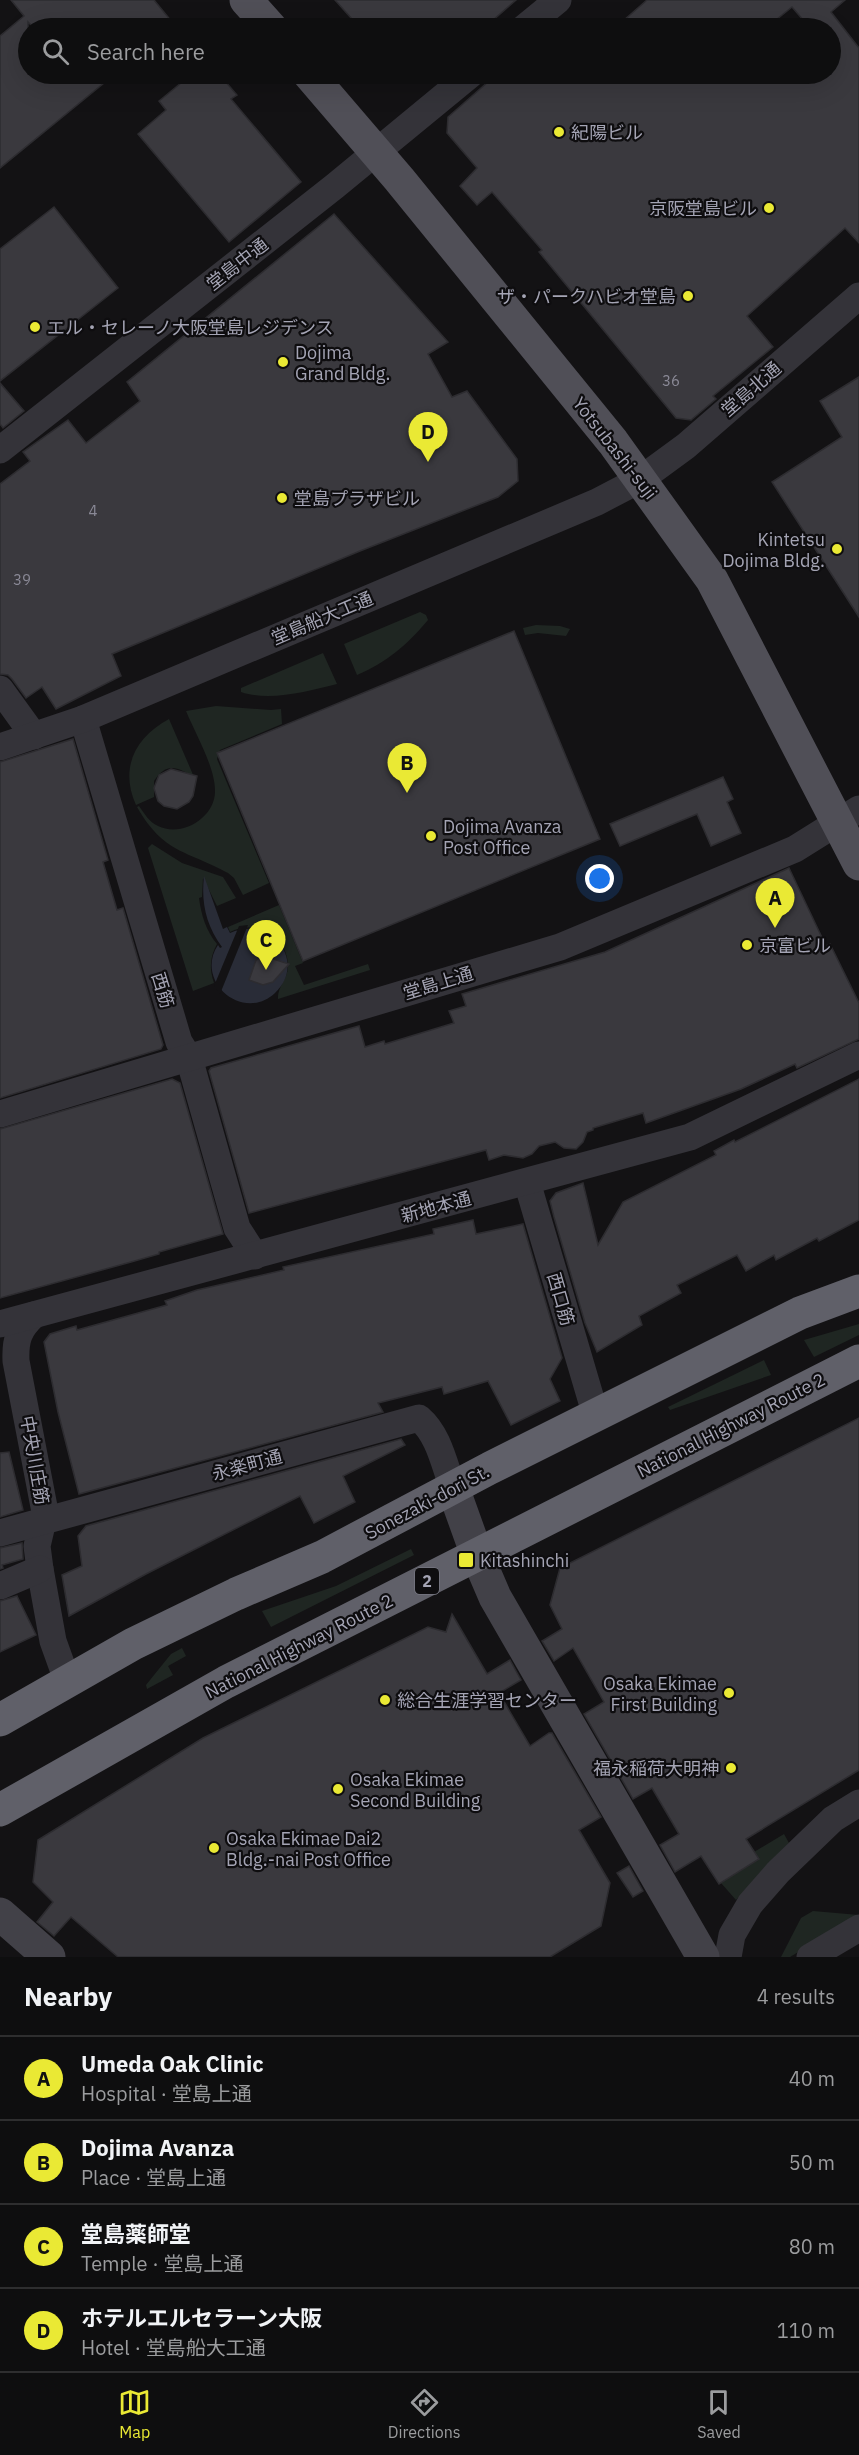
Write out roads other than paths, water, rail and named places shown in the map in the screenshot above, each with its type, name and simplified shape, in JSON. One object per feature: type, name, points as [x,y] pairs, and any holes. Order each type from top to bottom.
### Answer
[{"type":"highway","name":"Sonezaki-dori St.","points":[[0,1720],[133,1644],[236,1594],[322,1557],[453,1488],[800,1313],[859,1291]]},
{"type":"highway","name":"National Highway Route 2","points":[[0,1810],[226,1682],[859,1361]]},
{"type":"main road","points":[[246,0],[262,18]]},
{"type":"main road","name":"Yotsubashi-suji","points":[[317,84],[641,479],[712,580],[848,816],[859,864]]},
{"type":"street","points":[[536,18],[558,0]]},
{"type":"street","name":"堂島中通","points":[[0,450],[376,153],[459,84]]},
{"type":"street","name":"堂島北通","points":[[641,479],[686,446],[859,296]]},
{"type":"street","name":"堂島船大工通","points":[[0,747],[83,719],[597,502],[641,479]]},
{"type":"street","points":[[0,689],[34,736]]},
{"type":"street","name":"西筋","points":[[83,719],[179,1042],[189,1058],[237,1228],[255,1256]]},
{"type":"street","name":"堂島上通","points":[[0,1114],[560,947],[795,849],[848,816]]},
{"type":"street","name":"新地本通","points":[[0,1324],[690,1137],[859,1055]]},
{"type":"street","name":"西口筋","points":[[527,1182],[596,1416]]},
{"type":"street","name":"中央川庄筋","points":[[34,1315],[21,1328],[15,1349],[45,1512],[38,1545],[40,1569],[53,1641],[67,1680]]},
{"type":"street","name":"永楽町通","points":[[0,1533],[419,1418],[437,1443],[453,1488]]},
{"type":"street","points":[[453,1488],[495,1597],[703,1957]]},
{"type":"street","points":[[0,1586],[40,1569]]},
{"type":"street","points":[[728,1957],[732,1935],[750,1904],[778,1872],[833,1819],[859,1803]]},
{"type":"street","points":[[0,1914],[49,1957]]},
{"type":"street","points":[[810,1957],[859,1928]]},
{"type":"place","name":"紀陽ビル","points":[[559,132]]},
{"type":"place","name":"京阪堂島ビル","points":[[769,208]]},
{"type":"place","name":"ザ・パークハビオ堂島","points":[[688,296]]},
{"type":"place","name":"エル・セレーノ大阪堂島レジデンス","points":[[35,327]]},
{"type":"place","name":"Dojima Grand Bldg.","points":[[283,362]]},
{"type":"place","name":"ホテルエルセラーン大阪","points":[[428,462]]},
{"type":"place","name":"堂島プラザビル","points":[[282,498]]},
{"type":"place","name":"Kintetsu Dojima Bldg.","points":[[837,549]]},
{"type":"place","name":"Dojima Avanza","points":[[407,793]]},
{"type":"place","name":"Dojima Avanza Post Office","points":[[431,836]]},
{"type":"place","name":"Umeda Oak Clinic","points":[[775,928]]},
{"type":"place","name":"京富ビル","points":[[747,945]]},
{"type":"place","name":"堂島薬師堂","points":[[266,970]]},
{"type":"place","name":"Kitashinchi","points":[[466,1560]]},
{"type":"place","name":"Osaka Ekimae First Building","points":[[729,1693]]},
{"type":"place","name":"総合生涯学習センター","points":[[385,1700]]},
{"type":"place","name":"福永稲荷大明神","points":[[731,1768]]},
{"type":"place","name":"Osaka Ekimae Second Building","points":[[338,1789]]},
{"type":"place","name":"Osaka Ekimae Dai2 Bldg.-nai Post Office","points":[[214,1848]]}]
